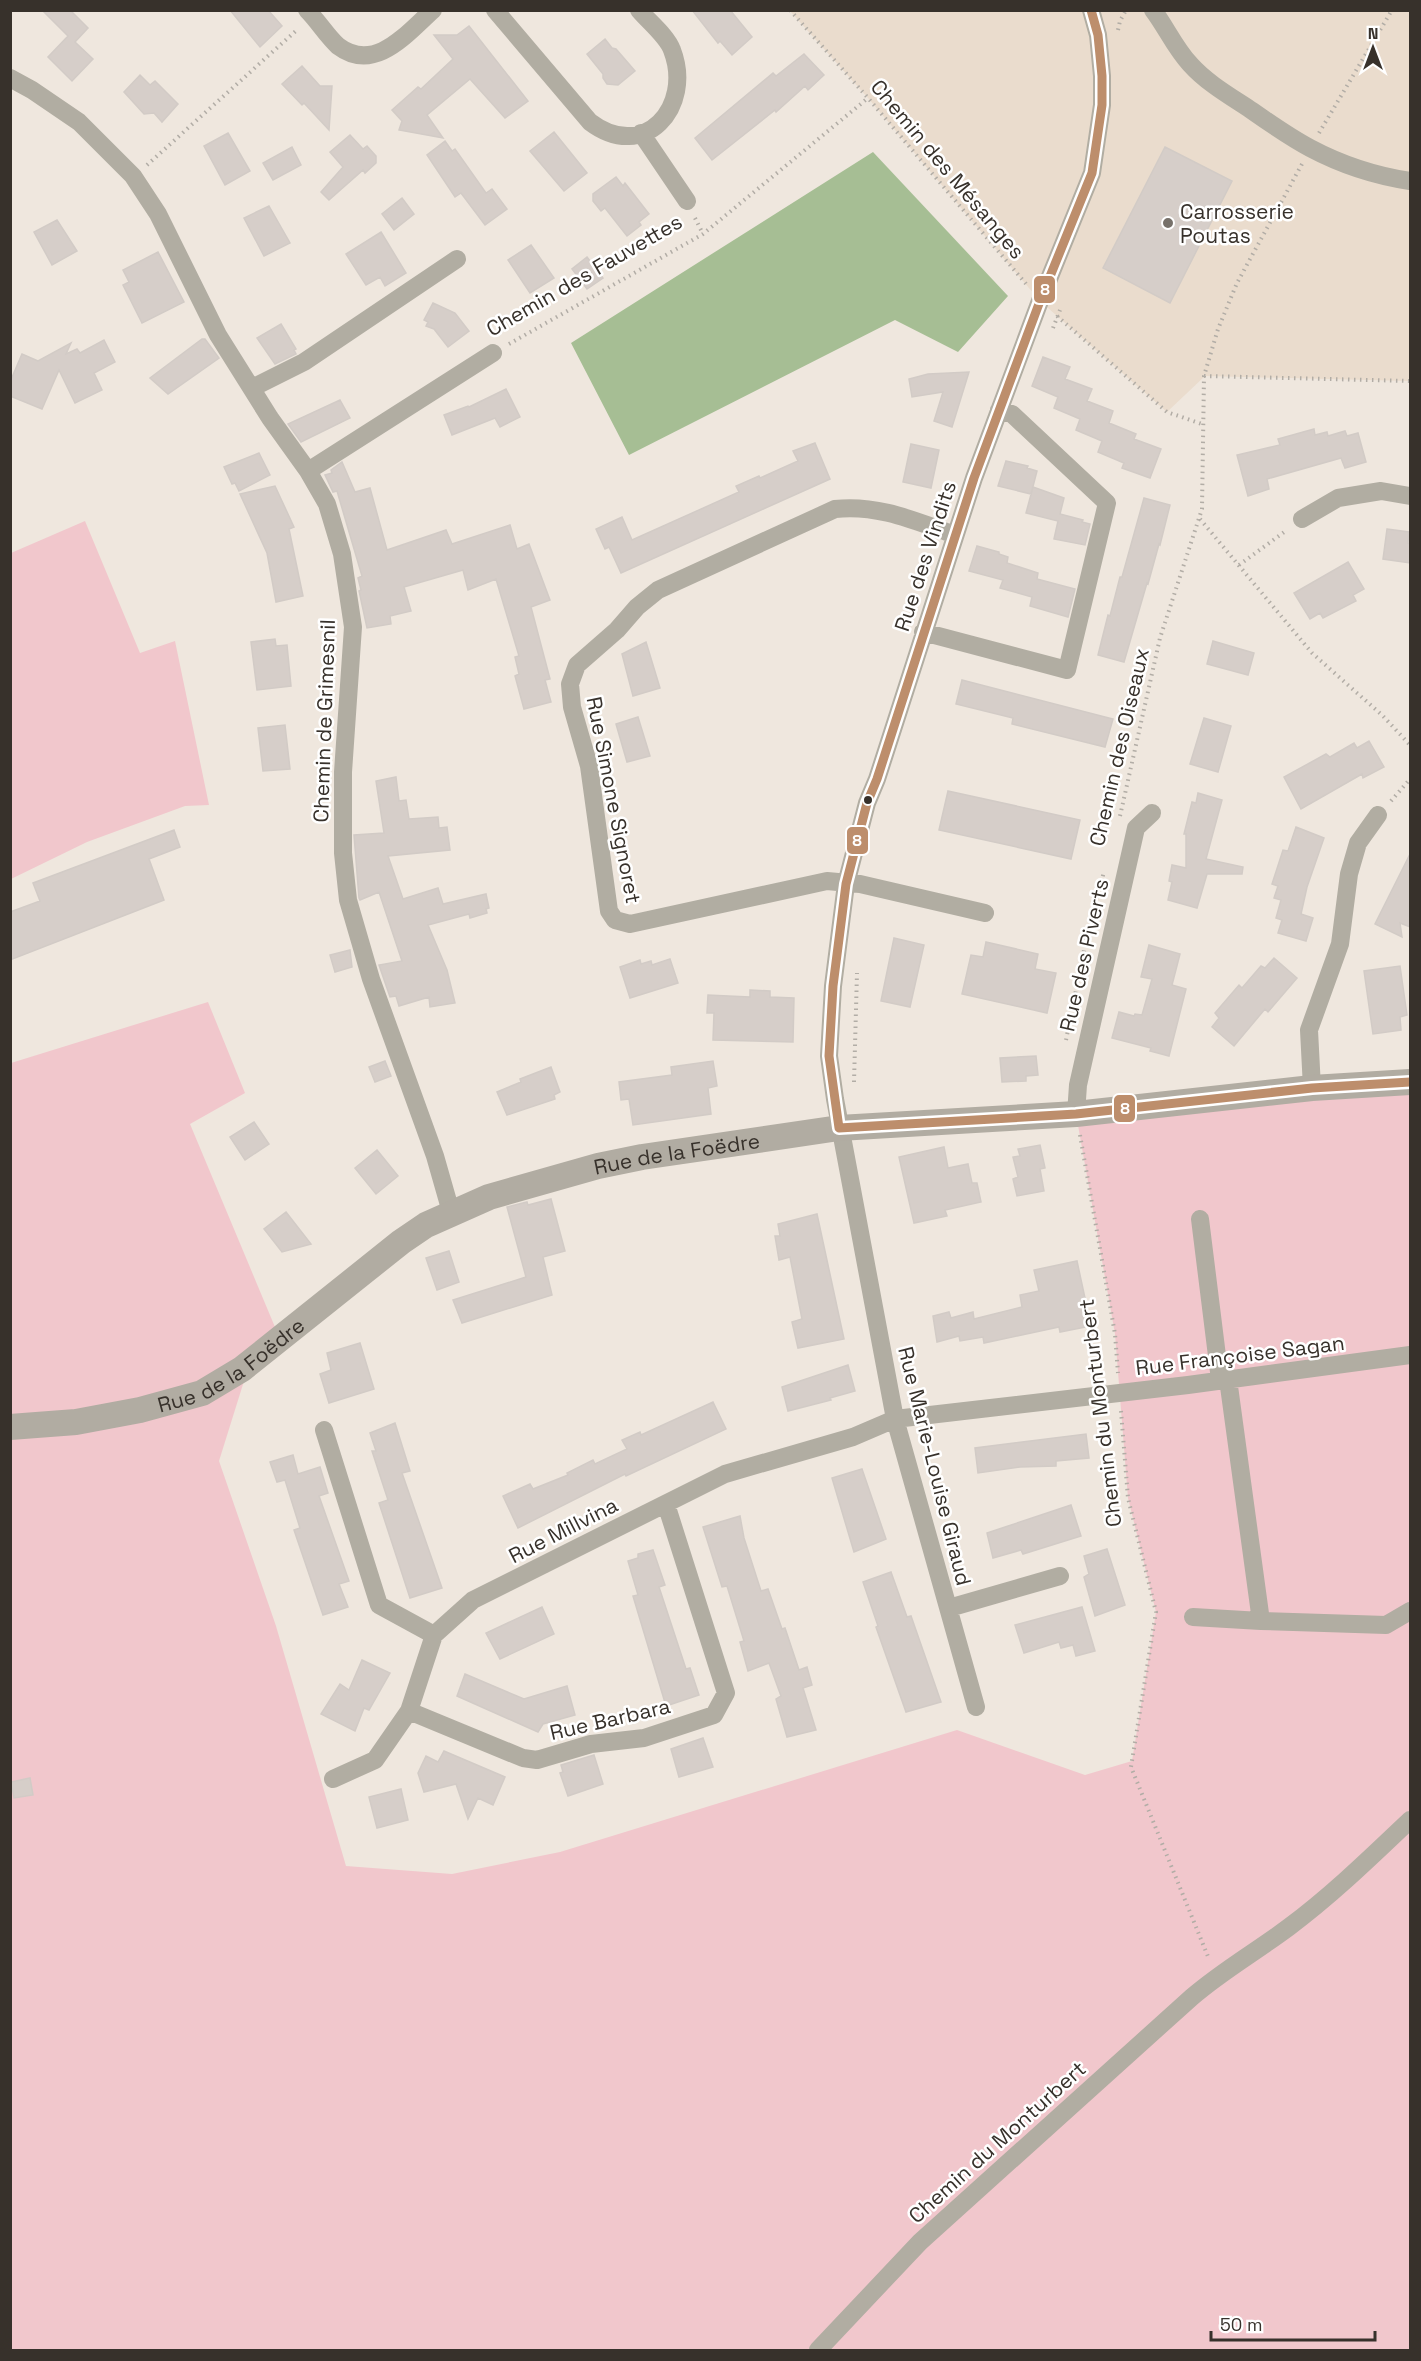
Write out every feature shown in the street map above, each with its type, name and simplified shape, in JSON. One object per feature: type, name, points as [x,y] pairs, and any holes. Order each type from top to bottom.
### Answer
[{"type":"street","points":[[310,13],[338,45],[361,56],[374,56],[386,51],[433,10]]},
{"type":"street","points":[[495,10],[591,122],[602,131],[627,135],[641,133],[662,122],[675,101],[677,66],[671,47],[639,10]]},
{"type":"street","name":"Rue des Vindits","points":[[839,1128],[830,1056],[833,986],[846,884],[867,803],[955,535],[1040,301],[1086,191],[1097,150],[1102,105],[1098,35],[1091,10]]},
{"type":"street","points":[[1153,10],[1184,57],[1207,81],[1310,148],[1372,172],[1410,181]]},
{"type":"street","name":"Chemin de Grimesnil","points":[[10,78],[79,122],[133,176],[158,214],[218,334],[308,471],[327,504],[342,554],[353,627],[343,772],[343,853],[348,900],[371,979],[435,1156],[452,1212]]},
{"type":"street","points":[[641,133],[687,201]]},
{"type":"street","points":[[252,388],[304,362],[457,259]]},
{"type":"street","name":"Chemin des Fauvettes","points":[[308,471],[493,353]]},
{"type":"street","points":[[923,632],[1067,670],[1107,503],[1012,414],[999,410]]},
{"type":"street","points":[[1302,519],[1338,498],[1381,491],[1410,496]]},
{"type":"street","name":"Rue Simone Signoret","points":[[846,884],[827,881],[630,924],[615,920],[609,911],[589,766],[572,707],[570,684],[573,674],[578,665],[658,590],[835,509],[855,507],[879,509],[955,535]]},
{"type":"street","name":"Rue des Piverts","points":[[1076,1114],[1078,1085],[1136,828],[1152,813]]},
{"type":"street","points":[[1312,1088],[1309,1030],[1340,944],[1349,874],[1358,843],[1378,815]]},
{"type":"street","points":[[846,884],[860,884],[985,913]]},
{"type":"street","name":"Rue de la Foëdre","points":[[10,1427],[76,1422],[140,1410],[202,1392],[242,1368],[401,1242],[426,1225],[489,1197],[598,1166],[642,1157],[839,1128],[1076,1114],[1312,1088],[1410,1082]]},
{"type":"street","name":"Rue Marie-Louise Giraud","points":[[839,1128],[896,1419],[976,1707]]},
{"type":"street","points":[[1200,1219],[1261,1621]]},
{"type":"street","name":"Rue Françoise Sagan","points":[[896,1419],[1224,1380],[1410,1355]]},
{"type":"street","name":"Rue Millvina","points":[[333,1779],[375,1760],[409,1711],[434,1635],[473,1600],[725,1474],[853,1437],[896,1419]]},
{"type":"street","points":[[324,1430],[379,1605],[434,1635]]},
{"type":"street","name":"Rue Barbara","points":[[409,1711],[523,1758],[537,1760],[591,1744],[644,1738],[714,1715],[726,1693],[666,1504]]},
{"type":"street","points":[[949,1608],[1060,1576]]},
{"type":"street","points":[[1193,1617],[1386,1625],[1410,1611]]},
{"type":"street","name":"Chemin du Monturbert","points":[[818,2350],[920,2242],[1216,1976],[1287,1928],[1331,1894],[1410,1820]]},
{"type":"path","name":"Chemin des Mésanges","points":[[790,10],[868,98],[1040,301],[1167,412],[1202,424]]},
{"type":"path","name":"Chemin des Oiseaux","points":[[1119,819],[1160,638],[1202,509],[1204,376],[1218,329],[1237,283],[1310,148],[1392,10]]},
{"type":"path","points":[[133,176],[310,13]]},
{"type":"path","name":"Chemin des Fauvettes","points":[[493,353],[703,234],[868,98]]},
{"type":"path","points":[[1204,376],[1410,381]]},
{"type":"path","points":[[1199,518],[1312,653],[1383,716],[1410,745]]},
{"type":"path","points":[[1239,565],[1302,519]]},
{"type":"path","points":[[1378,815],[1410,779]]},
{"type":"path","name":"Chemin des Oiseaux","points":[[1066,1045],[1068,1022],[1090,920],[1104,871]]},
{"type":"path","points":[[855,1085],[854,1032],[857,967]]},
{"type":"path","name":"Chemin du Monturbert","points":[[1076,1114],[1115,1334],[1128,1498],[1156,1612],[1131,1767],[1216,1976]]},
{"type":"shaded area","points":[[790,11],[1410,11],[1410,381],[1205,376],[1167,412],[1040,301],[868,98]]},
{"type":"shaded area","points":[[873,152],[1008,296],[958,352],[895,320],[629,455],[571,343]]},
{"type":"shaded area","points":[[85,521],[140,653],[175,641],[209,805],[185,806],[87,842],[11,879],[11,553]]},
{"type":"shaded area","points":[[208,1002],[245,1093],[190,1124],[280,1339],[244,1381],[219,1461],[276,1626],[346,1866],[452,1874],[560,1852],[957,1730],[1085,1775],[1132,1761],[1156,1612],[1128,1498],[1115,1334],[1076,1114],[1410,1083],[1410,2350],[11,2350],[11,1063]]},
{"type":"building","points":[[42,10],[70,10],[88,28],[75,42],[93,59],[72,81],[48,57],[68,36]]},
{"type":"building","points":[[230,10],[268,10],[282,26],[260,47]]},
{"type":"building","points":[[692,10],[730,10],[752,37],[732,55],[720,41],[718,43]]},
{"type":"building","points":[[469,26],[528,101],[505,118],[470,79],[427,115],[443,138],[399,130],[402,121],[392,110],[418,87],[421,89],[453,59],[434,35],[457,35]]},
{"type":"building","points":[[605,39],[635,71],[618,85],[607,84],[603,74],[587,54]]},
{"type":"building","points":[[804,54],[824,75],[808,90],[805,86],[776,112],[775,110],[712,160],[695,138],[773,73],[776,76]]},
{"type":"building","points":[[302,66],[320,86],[332,86],[329,130],[304,103],[302,105],[282,84]]},
{"type":"building","points":[[140,75],[150,85],[155,81],[178,104],[162,122],[154,113],[144,114],[124,92]]},
{"type":"building","points":[[554,132],[587,173],[564,191],[530,151]]},
{"type":"building","points":[[228,133],[250,171],[225,185],[204,146]]},
{"type":"building","points":[[350,135],[363,149],[367,146],[376,156],[376,163],[365,173],[363,170],[329,200],[321,192],[343,167],[330,152]]},
{"type":"building","points":[[445,141],[452,151],[455,149],[486,193],[492,189],[507,209],[485,225],[461,193],[455,197],[427,155]]},
{"type":"building","points":[[292,147],[301,165],[273,180],[263,163]]},
{"type":"building","points":[[1165,147],[1232,181],[1170,303],[1103,268]]},
{"type":"building","points":[[616,177],[623,186],[625,183],[649,214],[639,222],[641,225],[627,236],[605,208],[601,211],[593,201],[593,194]]},
{"type":"building","points":[[402,198],[414,214],[394,230],[382,214]]},
{"type":"building","points":[[269,206],[290,243],[264,256],[244,218]]},
{"type":"building","points":[[57,220],[77,251],[52,265],[34,232]]},
{"type":"building","points":[[381,232],[406,273],[385,286],[380,277],[366,285],[346,254]]},
{"type":"building","points":[[531,245],[554,278],[530,293],[508,260]]},
{"type":"building","points":[[158,252],[184,302],[142,323],[123,285],[129,282],[123,270]]},
{"type":"building","points":[[587,257],[603,278],[587,289],[572,269]]},
{"type":"building","points":[[433,303],[455,313],[469,331],[448,347],[434,329],[426,326],[428,322],[424,320]]},
{"type":"building","points":[[281,324],[296,349],[294,350],[296,354],[275,364],[257,338]]},
{"type":"building","points":[[205,339],[219,358],[168,394],[150,378]]},
{"type":"building","points":[[104,340],[115,362],[94,373],[102,390],[75,403],[59,370],[42,409],[10,396],[10,382],[22,354],[38,361],[71,343],[66,354],[77,349],[80,353]]},
{"type":"building","points":[[1043,357],[1070,367],[1065,379],[1092,389],[1087,401],[1113,411],[1109,423],[1136,434],[1134,439],[1161,449],[1150,478],[1122,468],[1124,463],[1098,452],[1102,441],[1076,430],[1080,419],[1054,408],[1058,397],[1032,386]]},
{"type":"building","points":[[969,372],[952,427],[934,421],[943,392],[912,397],[909,379],[928,374]]},
{"type":"building","points":[[506,389],[520,417],[500,427],[495,418],[452,435],[444,415],[469,407]]},
{"type":"building","points":[[340,400],[350,418],[301,442],[288,424]]},
{"type":"building","points":[[1314,429],[1315,435],[1327,432],[1328,436],[1345,431],[1347,436],[1358,433],[1366,462],[1345,468],[1341,458],[1267,479],[1269,489],[1248,496],[1237,455],[1280,445],[1278,439]]},
{"type":"building","points":[[815,443],[830,479],[621,573],[609,547],[605,549],[596,529],[622,517],[632,540],[739,492],[736,486],[798,461],[793,451]]},
{"type":"building","points":[[911,444],[939,450],[931,488],[903,482]]},
{"type":"building","points":[[259,453],[270,475],[239,491],[235,483],[232,484],[224,467]]},
{"type":"building","points":[[1006,461],[1028,466],[1027,468],[1037,471],[1031,494],[998,486]]},
{"type":"building","points":[[342,462],[355,492],[370,488],[387,550],[446,530],[452,544],[510,525],[517,549],[529,544],[550,600],[531,607],[550,679],[545,680],[551,702],[524,709],[515,676],[519,674],[515,657],[519,656],[496,579],[468,590],[463,570],[404,587],[411,611],[390,616],[391,624],[367,628],[359,591],[361,590],[358,578],[362,576],[337,491],[333,492],[325,475],[332,473],[331,470]]},
{"type":"building","points":[[275,486],[294,527],[289,529],[303,596],[276,602],[267,553],[240,494]]},
{"type":"building","points":[[1033,487],[1064,498],[1060,514],[1090,524],[1085,545],[1054,539],[1058,521],[1026,513]]},
{"type":"building","points":[[1144,498],[1170,505],[1124,662],[1098,655]]},
{"type":"building","points":[[1387,529],[1409,532],[1410,563],[1383,559]]},
{"type":"building","points":[[977,546],[999,552],[1008,557],[1007,563],[1038,573],[1037,579],[1075,589],[1068,617],[1030,606],[1032,597],[1000,588],[1003,580],[969,571]]},
{"type":"building","points":[[1348,562],[1364,589],[1353,595],[1356,601],[1323,618],[1320,613],[1310,619],[1294,593]]},
{"type":"building","points":[[275,639],[276,646],[287,645],[291,686],[257,690],[251,642]]},
{"type":"building","points":[[1213,641],[1254,653],[1248,675],[1207,664]]},
{"type":"building","points":[[646,642],[660,688],[633,696],[622,654]]},
{"type":"building","points":[[962,680],[1113,719],[1105,747],[1012,724],[1013,718],[956,704]]},
{"type":"building","points":[[638,717],[650,756],[627,762],[616,724]]},
{"type":"building","points":[[1204,718],[1231,726],[1218,772],[1190,764]]},
{"type":"building","points":[[285,725],[290,769],[263,771],[258,728]]},
{"type":"building","points":[[1369,741],[1384,767],[1363,778],[1362,774],[1301,809],[1284,777],[1326,754],[1330,757],[1354,743],[1357,748]]},
{"type":"building","points":[[396,777],[399,801],[406,800],[409,819],[438,817],[439,828],[447,827],[450,850],[388,856],[403,899],[438,888],[443,904],[486,894],[489,908],[486,909],[487,913],[470,918],[469,914],[428,925],[447,970],[455,1003],[430,1007],[429,997],[399,1006],[396,996],[390,997],[379,965],[402,961],[379,892],[360,900],[359,898],[354,835],[384,833],[376,781]]},
{"type":"building","points":[[948,791],[1080,820],[1071,859],[939,830]]},
{"type":"building","points":[[1198,793],[1222,800],[1206,859],[1243,867],[1242,874],[1207,874],[1197,908],[1168,900],[1172,882],[1169,881],[1172,865],[1186,868],[1186,834],[1184,834],[1192,802],[1196,803]]},
{"type":"building","points":[[1296,827],[1324,838],[1307,887],[1301,914],[1313,918],[1306,941],[1278,933],[1282,920],[1276,918],[1281,900],[1274,898],[1278,886],[1272,884],[1283,850],[1288,851]]},
{"type":"building","points":[[174,830],[180,847],[149,859],[164,900],[10,960],[10,912],[40,901],[33,883]]},
{"type":"building","points":[[1410,854],[1410,927],[1400,923],[1402,937],[1375,924]]},
{"type":"building","points":[[894,938],[924,945],[910,1007],[881,1001]]},
{"type":"building","points":[[986,942],[1038,954],[1035,969],[1056,973],[1047,1013],[962,994],[971,955],[983,957]]},
{"type":"building","points":[[1149,945],[1180,954],[1172,985],[1186,989],[1169,1056],[1150,1051],[1151,1048],[1112,1038],[1119,1012],[1134,1016],[1135,1014],[1142,1015],[1152,979],[1141,977]]},
{"type":"building","points":[[350,950],[352,967],[335,972],[330,955]]},
{"type":"building","points":[[1274,958],[1297,978],[1268,1012],[1265,1009],[1234,1046],[1212,1027],[1219,1018],[1215,1013],[1239,985],[1242,988],[1261,966],[1265,968]]},
{"type":"building","points":[[670,959],[678,983],[630,998],[620,967],[640,960],[641,964],[651,961],[652,965]]},
{"type":"building","points":[[1400,966],[1407,1015],[1400,1017],[1401,1030],[1373,1034],[1364,971]]},
{"type":"building","points":[[750,990],[770,991],[770,997],[794,998],[793,1042],[713,1040],[714,1013],[707,1013],[708,995],[750,997]]},
{"type":"building","points":[[1036,1056],[1038,1075],[1026,1076],[1026,1081],[1002,1082],[1000,1058]]},
{"type":"building","points":[[385,1061],[391,1076],[375,1082],[369,1067]]},
{"type":"building","points":[[713,1061],[717,1086],[708,1088],[711,1114],[633,1125],[629,1099],[621,1100],[619,1082],[672,1075],[671,1067]]},
{"type":"building","points":[[551,1067],[560,1092],[554,1095],[555,1099],[507,1115],[497,1092],[521,1082],[520,1079]]},
{"type":"building","points":[[254,1122],[269,1144],[245,1160],[230,1137]]},
{"type":"building","points":[[1040,1145],[1045,1168],[1040,1169],[1044,1191],[1017,1196],[1013,1179],[1018,1177],[1013,1157],[1020,1156],[1018,1149]]},
{"type":"building","points":[[944,1147],[948,1168],[968,1164],[972,1183],[977,1183],[981,1202],[945,1210],[947,1216],[914,1223],[899,1157]]},
{"type":"building","points":[[377,1150],[398,1176],[376,1194],[355,1168]]},
{"type":"building","points":[[551,1199],[565,1251],[543,1257],[552,1295],[462,1323],[453,1300],[526,1277],[507,1207]]},
{"type":"building","points":[[286,1212],[311,1244],[282,1252],[264,1229]]},
{"type":"building","points":[[817,1214],[844,1339],[798,1348],[792,1322],[802,1319],[790,1257],[779,1260],[775,1236],[780,1236],[778,1224]]},
{"type":"building","points":[[449,1251],[459,1282],[437,1290],[426,1258]]},
{"type":"building","points":[[1077,1261],[1091,1326],[1060,1332],[1059,1327],[984,1343],[983,1337],[960,1341],[959,1336],[937,1342],[933,1316],[949,1312],[951,1318],[973,1312],[974,1319],[1022,1307],[1020,1295],[1039,1291],[1034,1270]]},
{"type":"building","points":[[360,1343],[374,1389],[329,1403],[320,1374],[331,1370],[327,1353]]},
{"type":"building","points":[[848,1365],[855,1391],[788,1411],[782,1387]]},
{"type":"building","points":[[713,1402],[726,1429],[626,1476],[625,1474],[518,1528],[503,1496],[530,1484],[533,1489],[568,1475],[567,1473],[593,1460],[595,1464],[627,1449],[622,1440],[640,1432],[641,1435]]},
{"type":"building","points":[[395,1423],[410,1471],[402,1473],[442,1588],[410,1598],[379,1503],[388,1500],[372,1451],[376,1451],[370,1433]]},
{"type":"building","points":[[1086,1434],[1089,1458],[1056,1461],[1056,1466],[1020,1467],[978,1473],[975,1448]]},
{"type":"building","points":[[293,1455],[298,1474],[320,1467],[328,1493],[319,1496],[349,1581],[339,1584],[348,1607],[323,1615],[294,1530],[300,1528],[285,1480],[277,1482],[270,1462]]},
{"type":"building","points":[[862,1469],[886,1539],[854,1552],[832,1478]]},
{"type":"building","points":[[1071,1505],[1081,1536],[1023,1554],[1021,1550],[993,1558],[987,1533]]},
{"type":"building","points":[[740,1516],[744,1538],[761,1591],[768,1589],[782,1629],[785,1628],[799,1670],[807,1667],[812,1685],[803,1688],[816,1730],[787,1737],[776,1699],[781,1696],[769,1663],[748,1671],[740,1642],[744,1641],[727,1586],[722,1587],[703,1527]]},
{"type":"building","points":[[1107,1549],[1125,1605],[1095,1616],[1084,1577],[1089,1574],[1084,1556]]},
{"type":"building","points":[[653,1550],[665,1585],[659,1587],[686,1669],[690,1668],[699,1695],[666,1706],[633,1596],[638,1595],[628,1561],[638,1558],[638,1554]]},
{"type":"building","points":[[891,1572],[907,1617],[911,1616],[941,1702],[906,1712],[863,1582]]},
{"type":"building","points":[[542,1607],[554,1634],[500,1659],[486,1633]]},
{"type":"building","points":[[1082,1607],[1095,1651],[1076,1656],[1073,1645],[1061,1648],[1059,1642],[1024,1653],[1015,1625]]},
{"type":"building","points":[[362,1660],[390,1673],[369,1710],[364,1708],[355,1731],[321,1714],[340,1684],[349,1690]]},
{"type":"building","points":[[465,1674],[524,1699],[567,1686],[575,1715],[543,1724],[538,1732],[457,1696]]},
{"type":"building","points":[[703,1738],[713,1767],[679,1777],[671,1749]]},
{"type":"building","points":[[444,1751],[505,1777],[493,1805],[478,1798],[468,1819],[456,1784],[424,1792],[418,1773],[426,1756],[438,1762]]},
{"type":"building","points":[[594,1755],[603,1784],[568,1796],[560,1773],[563,1772],[561,1765]]},
{"type":"building","points":[[30,1778],[33,1795],[14,1798],[11,1782]]},
{"type":"building","points":[[401,1789],[408,1820],[377,1828],[369,1797]]},
{"type":"transit line","name":"8","points":[[839,1128],[829,1056],[833,986],[846,884],[867,803],[877,779],[974,478],[1040,301],[1092,173],[1102,105],[1102,76],[1098,35],[1091,10]]},
{"type":"transit line","name":"8","points":[[839,1128],[1076,1114],[1312,1088],[1410,1082]]},
{"type":"place","name":"Carrosserie Poutas","points":[[1168,223]]}]
